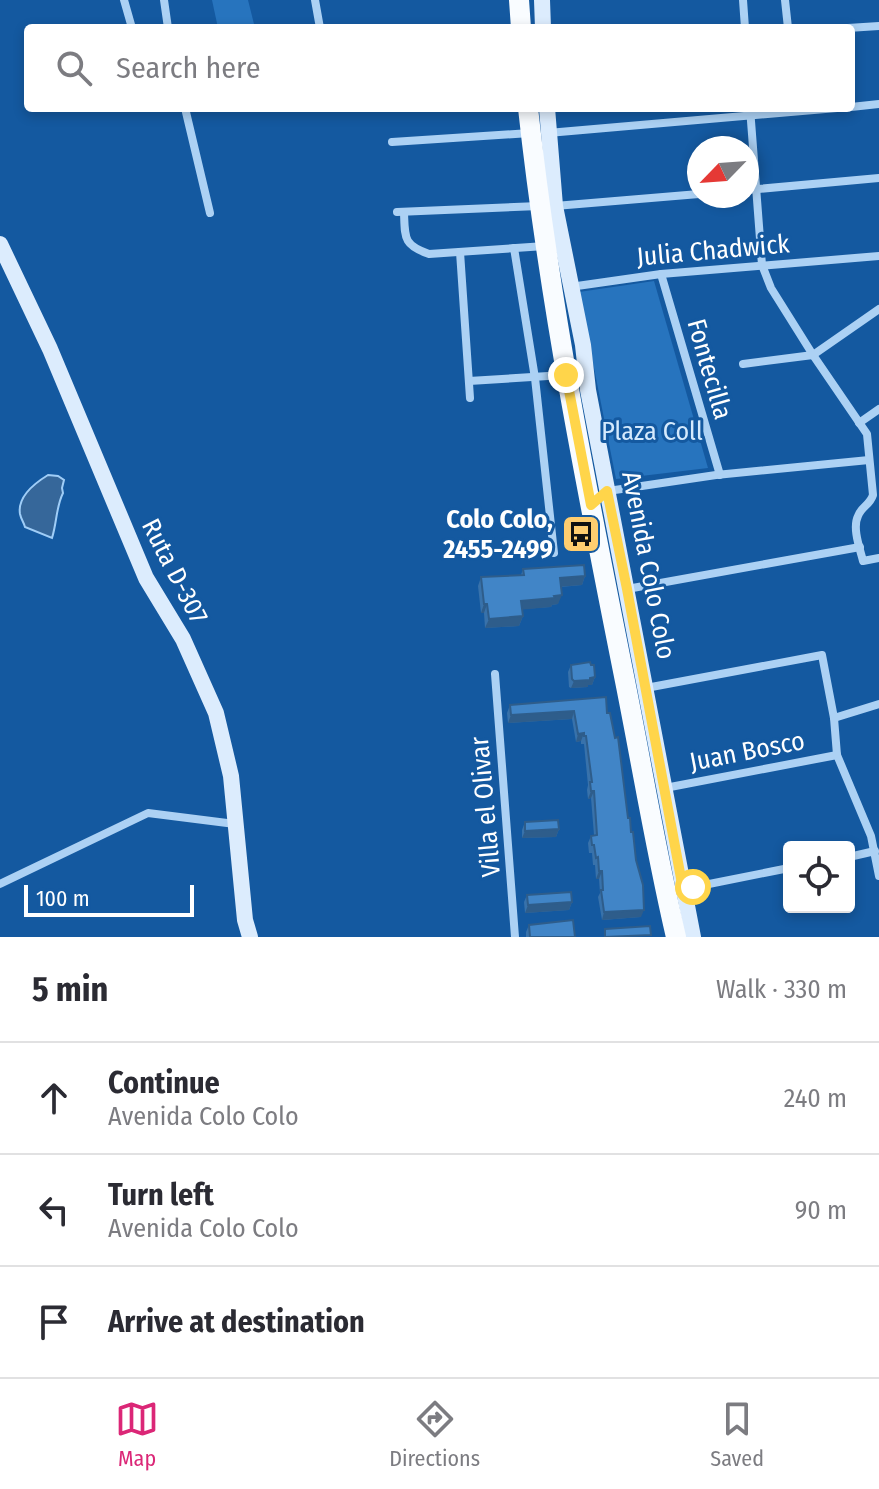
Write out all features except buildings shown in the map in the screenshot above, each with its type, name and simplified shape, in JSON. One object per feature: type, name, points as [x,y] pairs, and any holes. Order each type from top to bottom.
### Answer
[{"type":"main road","points":[[519,0],[521,24]]},
{"type":"main road","name":"Avenida Colo Colo","points":[[530,112],[540,133],[547,206],[546,246],[562,289],[566,375],[599,498],[664,886],[676,937]]},
{"type":"street","points":[[124,0],[131,24]]},
{"type":"street","points":[[164,0],[167,24]]},
{"type":"street","points":[[315,0],[319,24]]},
{"type":"street","points":[[542,0],[543,24]]},
{"type":"street","points":[[743,0],[745,24]]},
{"type":"street","points":[[785,0],[788,24]]},
{"type":"street","points":[[855,28],[879,26]]},
{"type":"street","points":[[855,107],[879,104]]},
{"type":"street","points":[[186,112],[210,213]]},
{"type":"street","name":"Avenida Colo Colo","points":[[540,133],[546,112]]},
{"type":"street","points":[[392,142],[540,133],[751,112],[751,136]]},
{"type":"street","points":[[759,189],[879,178]]},
{"type":"street","points":[[546,246],[429,254],[412,248],[405,236],[400,212],[547,206],[687,195]]},
{"type":"street","name":"Avenida Colo Colo","points":[[547,206],[562,289],[583,345],[599,498],[627,589],[693,937]]},
{"type":"street","points":[[754,208],[762,265],[771,288],[867,434],[875,501],[864,507],[856,524],[863,561],[879,558]]},
{"type":"street","name":"Ruta D-307","points":[[0,244],[50,349],[146,578],[183,639],[216,713],[231,776],[245,920],[250,937]]},
{"type":"street","points":[[514,248],[535,378],[554,553]]},
{"type":"street","points":[[460,252],[470,398]]},
{"type":"street","name":"Julia Chadwick","points":[[562,289],[661,274],[879,256]]},
{"type":"street","name":"Fontecilla","points":[[661,274],[720,475]]},
{"type":"street","points":[[743,364],[813,355],[879,309]]},
{"type":"street","points":[[469,381],[566,375]]},
{"type":"street","points":[[859,423],[879,409]]},
{"type":"street","points":[[599,498],[720,475],[869,460]]},
{"type":"street","points":[[627,589],[860,547]]},
{"type":"street","points":[[646,688],[822,655],[834,718],[837,755],[871,836],[879,876]]},
{"type":"street","name":"Villa el Olivar","points":[[495,674],[515,937]]},
{"type":"street","points":[[834,718],[879,704]]},
{"type":"street","name":"Juan Bosco","points":[[665,788],[837,755]]},
{"type":"street","points":[[0,884],[148,813],[236,824]]},
{"type":"street","points":[[855,856],[875,851]]},
{"type":"street","points":[[683,889],[783,869]]},
{"type":"green space","points":[[212,0],[248,0],[254,24],[217,24]]},
{"type":"green space","name":"Plaza Coll","points":[[654,281],[708,468],[616,479],[579,292]]},
{"type":"shaded area","points":[[48,475],[64,480],[52,538],[25,527],[20,514],[24,496]]},
{"type":"place","name":"Colo Colo, 2455-2499","points":[[581,534]]},
{"type":"route","points":[[566,375],[591,505],[607,491],[683,889],[693,887]]}]
